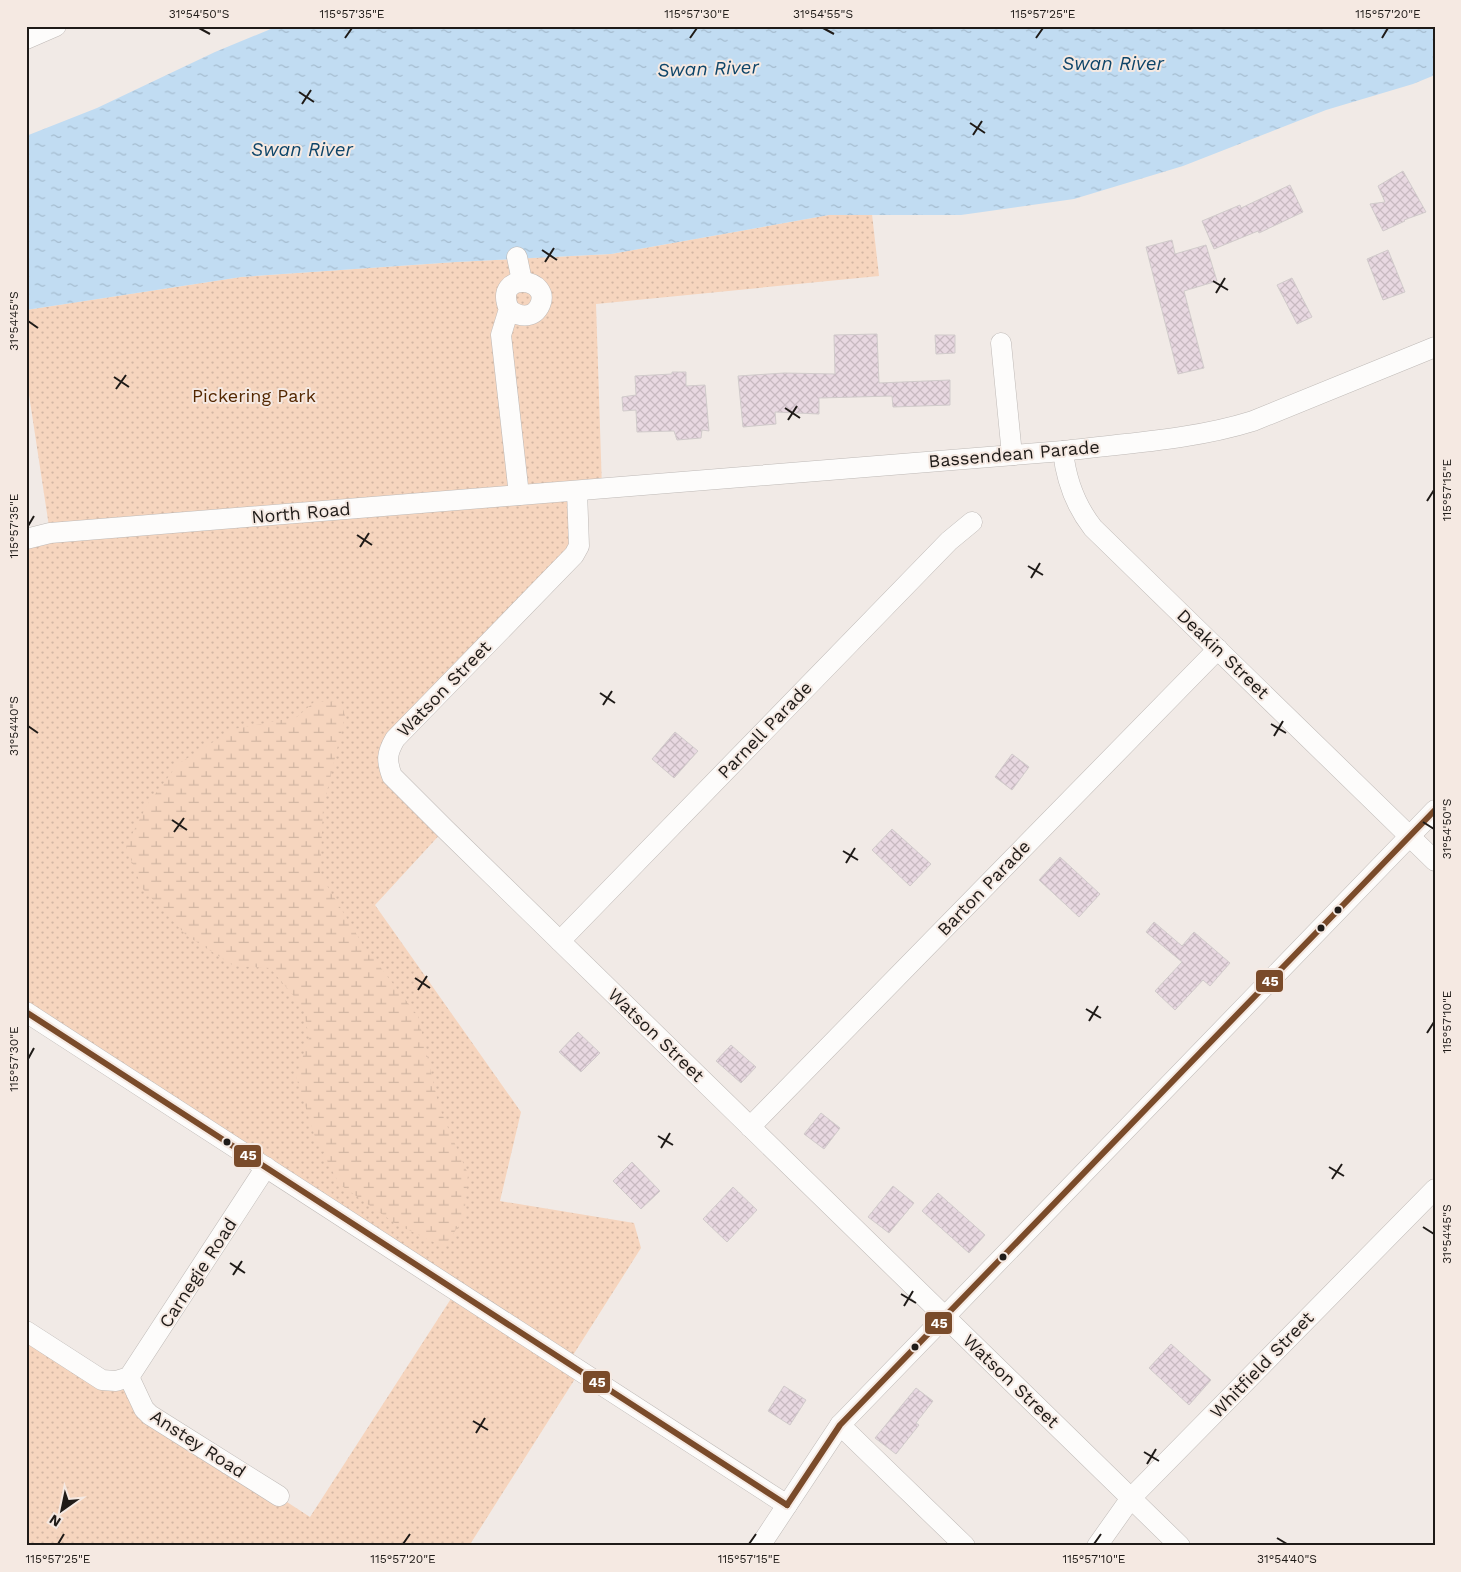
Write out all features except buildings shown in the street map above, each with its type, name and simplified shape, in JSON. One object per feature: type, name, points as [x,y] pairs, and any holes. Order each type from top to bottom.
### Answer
[{"type":"street","points":[[26,39],[56,26]]},
{"type":"street","points":[[517,257],[522,281]]},
{"type":"street","points":[[529,282],[539,290],[541,296],[540,303],[538,309],[533,313],[527,316],[520,316],[514,314],[509,309],[506,295],[509,288],[515,283],[529,282]]},
{"type":"street","points":[[509,309],[501,335],[519,495]]},
{"type":"street","points":[[1001,344],[1012,455]]},
{"type":"street","name":"Bassendean Parade","points":[[577,491],[1063,451],[1198,435],[1253,421],[1435,347]]},
{"type":"street","name":"Deakin Street","points":[[1063,451],[1064,467],[1074,498],[1093,528],[1435,861]]},
{"type":"street","name":"North Road","points":[[26,539],[50,533],[577,491]]},
{"type":"street","name":"Watson Street","points":[[577,491],[579,546],[574,555],[395,739],[388,751],[388,765],[392,776],[1180,1546]]},
{"type":"street","name":"Parnell Parade","points":[[560,941],[949,541],[972,522]]},
{"type":"street","name":"Barton Parade","points":[[750,1127],[1218,649]]},
{"type":"street","points":[[760,1546],[840,1425],[1435,810]]},
{"type":"street","points":[[26,1012],[787,1505]]},
{"type":"street","name":"Carnegie Road","points":[[129,1377],[266,1167]]},
{"type":"street","name":"Whitfield Street","points":[[1097,1546],[1131,1498],[1435,1189]]},
{"type":"street","points":[[26,1331],[102,1380],[116,1381],[129,1377]]},
{"type":"street","name":"Anstey Road","points":[[129,1377],[144,1409],[150,1415],[279,1496]]},
{"type":"street","points":[[840,1425],[965,1546]]},
{"type":"green space","name":"Pickering Park","points":[[872,214],[879,276],[596,304],[602,489],[577,491],[579,546],[395,739],[388,765],[445,829],[375,905],[521,1112],[500,1201],[634,1223],[641,1248],[568,1363],[580,1371],[469,1546],[26,1546],[26,1331],[116,1381],[144,1409],[310,1517],[456,1291],[26,1012],[26,539],[50,533],[26,375],[26,310],[241,277],[456,262],[611,254],[829,215]]},
{"type":"green space","points":[[341,701],[345,716],[323,808],[320,874],[363,945],[418,1016],[439,1107],[468,1174],[464,1218],[444,1247],[396,1224],[339,1184],[315,1137],[296,1077],[309,1038],[303,1007],[270,968],[234,966],[186,935],[142,888],[126,846],[147,805],[178,764],[234,729],[297,717],[314,702]]},
{"type":"water","name":"Swan River","points":[[278,26],[1435,26],[1435,75],[1413,84],[1326,110],[1183,166],[1074,199],[961,215],[829,215],[611,254],[456,262],[241,277],[26,310],[26,136],[97,108],[215,52]]},
{"type":"transit line","name":"45","points":[[787,1505],[840,1425],[1435,810]]},
{"type":"transit line","name":"45","points":[[26,1012],[787,1505]]}]
